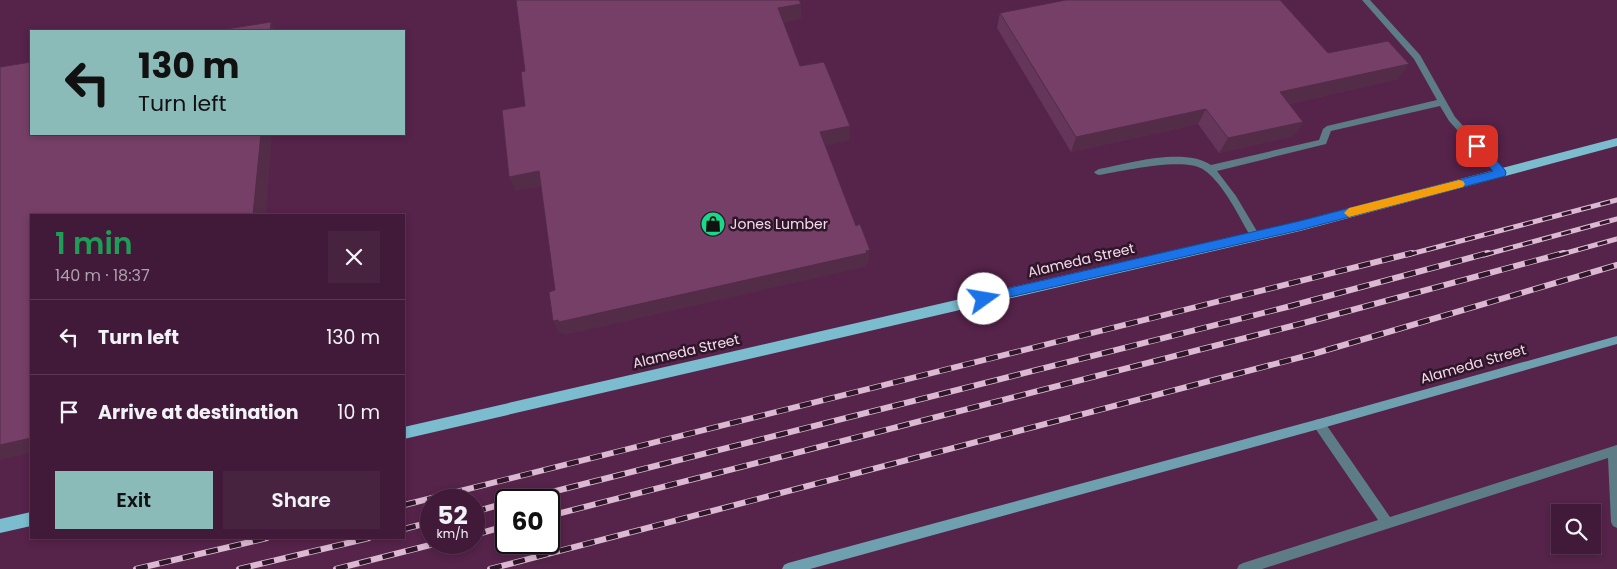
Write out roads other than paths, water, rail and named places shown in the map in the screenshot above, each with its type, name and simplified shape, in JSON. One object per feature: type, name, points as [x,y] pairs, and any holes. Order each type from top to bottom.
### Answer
[{"type":"main road","name":"Alameda Street","points":[[405,433],[1255,236],[1617,142]]},
{"type":"main road","points":[[0,526],[30,519]]},
{"type":"street","name":"Alameda Street","points":[[788,569],[1319,424],[1617,340]]},
{"type":"lane","points":[[1366,0],[1417,57],[1452,119],[1501,173]]},
{"type":"lane","points":[[1210,170],[1323,142],[1327,129],[1442,102]]},
{"type":"lane","points":[[1099,172],[1186,159],[1205,165],[1219,179],[1255,236]]},
{"type":"lane","points":[[1319,424],[1387,523]]},
{"type":"lane","points":[[1244,569],[1615,450],[1617,522]]},
{"type":"railway","points":[[1407,255],[1617,200]]},
{"type":"railway","points":[[1484,255],[1617,219]]},
{"type":"railway","points":[[1559,255],[1617,239]]},
{"type":"railway","points":[[405,505],[1412,253]]},
{"type":"railway","points":[[560,490],[1287,307],[1488,253]]},
{"type":"railway","points":[[560,513],[1300,324],[1564,253]]},
{"type":"railway","points":[[490,569],[1313,354],[1617,265]]},
{"type":"railway","points":[[485,509],[495,506]]},
{"type":"railway","points":[[405,529],[420,525]]},
{"type":"railway","points":[[485,532],[495,529]]},
{"type":"railway","points":[[136,569],[263,539]]},
{"type":"railway","points":[[239,569],[365,539]]},
{"type":"railway","points":[[336,569],[420,548]]},
{"type":"place","name":"Jones Lumber","points":[[713,224]]}]
